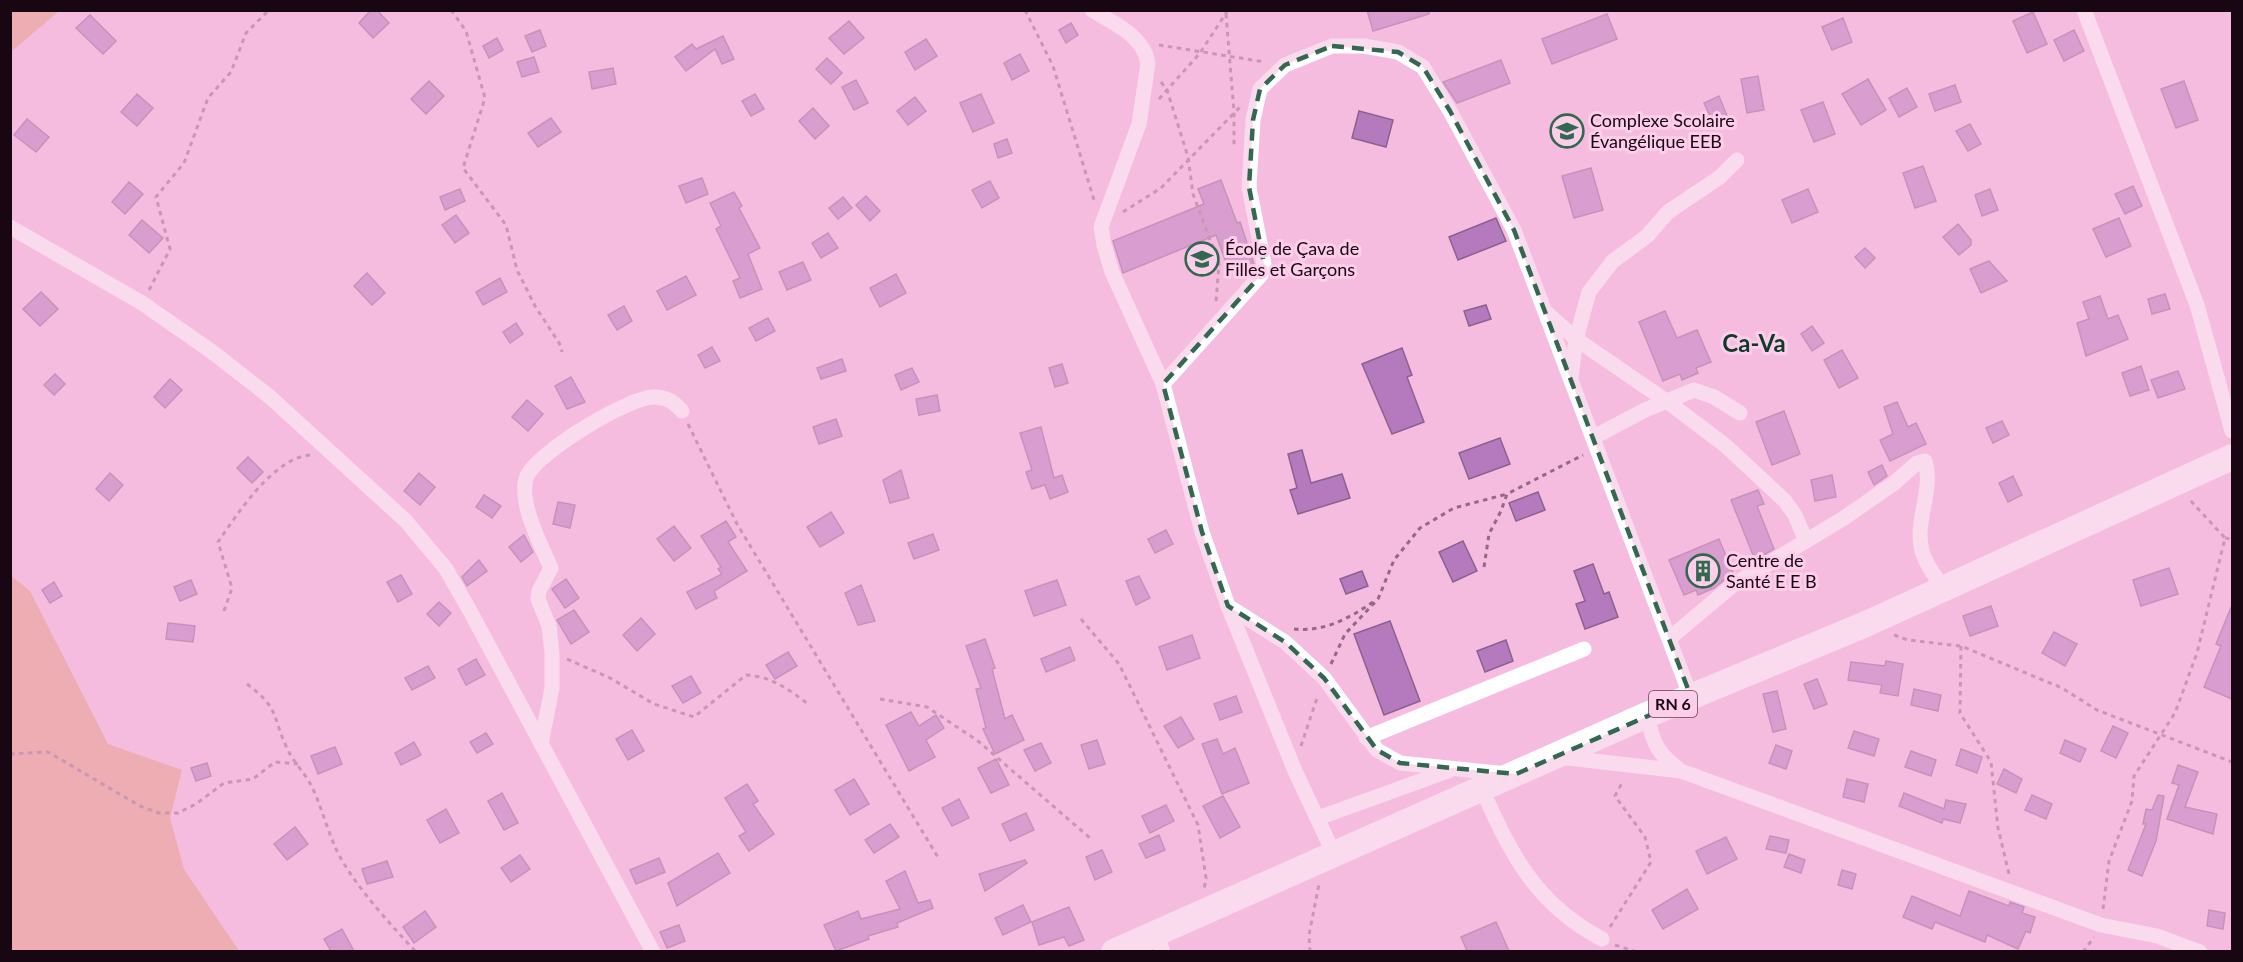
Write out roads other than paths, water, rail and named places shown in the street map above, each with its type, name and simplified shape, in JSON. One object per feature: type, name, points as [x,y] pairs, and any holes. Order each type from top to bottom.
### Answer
[{"type":"main road","name":"RN 6","points":[[1114,951],[1160,942],[1202,913],[1647,715],[1866,624],[2232,457]]},
{"type":"street","points":[[1092,10],[1139,42],[1146,53],[1148,63],[1139,124],[1101,227],[1112,272],[1163,384],[1202,532],[1228,606],[1296,771],[1318,818],[1329,857]]},
{"type":"street","points":[[2084,10],[2197,305],[2232,431]]},
{"type":"street","points":[[1163,384],[1256,284],[1264,264],[1249,187],[1253,120],[1260,89],[1285,65],[1332,46],[1364,46],[1398,52],[1423,67],[1450,111],[1514,230],[1691,697]]},
{"type":"street","points":[[1571,379],[1576,339],[1588,292],[1613,261],[1647,236],[1668,212],[1720,177],[1737,160]]},
{"type":"street","points":[[10,227],[142,303],[211,351],[270,398],[406,520],[446,570],[653,951]]},
{"type":"street","points":[[1545,311],[1576,339],[1726,446],[1775,490],[1795,516],[1806,541]]},
{"type":"street","points":[[1596,442],[1666,401],[1694,390],[1714,397],[1740,413]]},
{"type":"street","points":[[541,744],[552,688],[552,653],[549,626],[538,599],[539,591],[551,568],[524,497],[527,476],[536,465],[589,424],[633,400],[655,397],[673,401],[682,411]]},
{"type":"street","points":[[1670,638],[1733,585],[1845,518],[1893,484],[1917,463],[1925,461],[1927,481],[1920,534],[1922,553],[1943,589]]},
{"type":"street","points":[[1228,606],[1285,642],[1324,678],[1377,750],[1400,763],[1450,770],[1516,774]]},
{"type":"street","points":[[1366,738],[1584,649]]},
{"type":"street","points":[[1647,715],[1653,742],[1659,752],[1681,771]]},
{"type":"street","points":[[1556,756],[1681,771],[2102,925],[2157,936],[2200,951]]},
{"type":"street","points":[[1318,818],[1450,770]]},
{"type":"street","points":[[1482,789],[1505,842],[1529,880],[1548,902],[1566,917],[1605,941]]},
{"type":"place","name":"Complexe Scolaire Évangélique EEB","points":[[1567,131]]},
{"type":"place","name":"École de Çava de Filles et Garçons","points":[[1202,259]]},
{"type":"place","name":"Centre de Santé E E B","points":[[1703,571]]},
{"type":"district","name":"Ca-Va","points":[[1754,344]]}]
